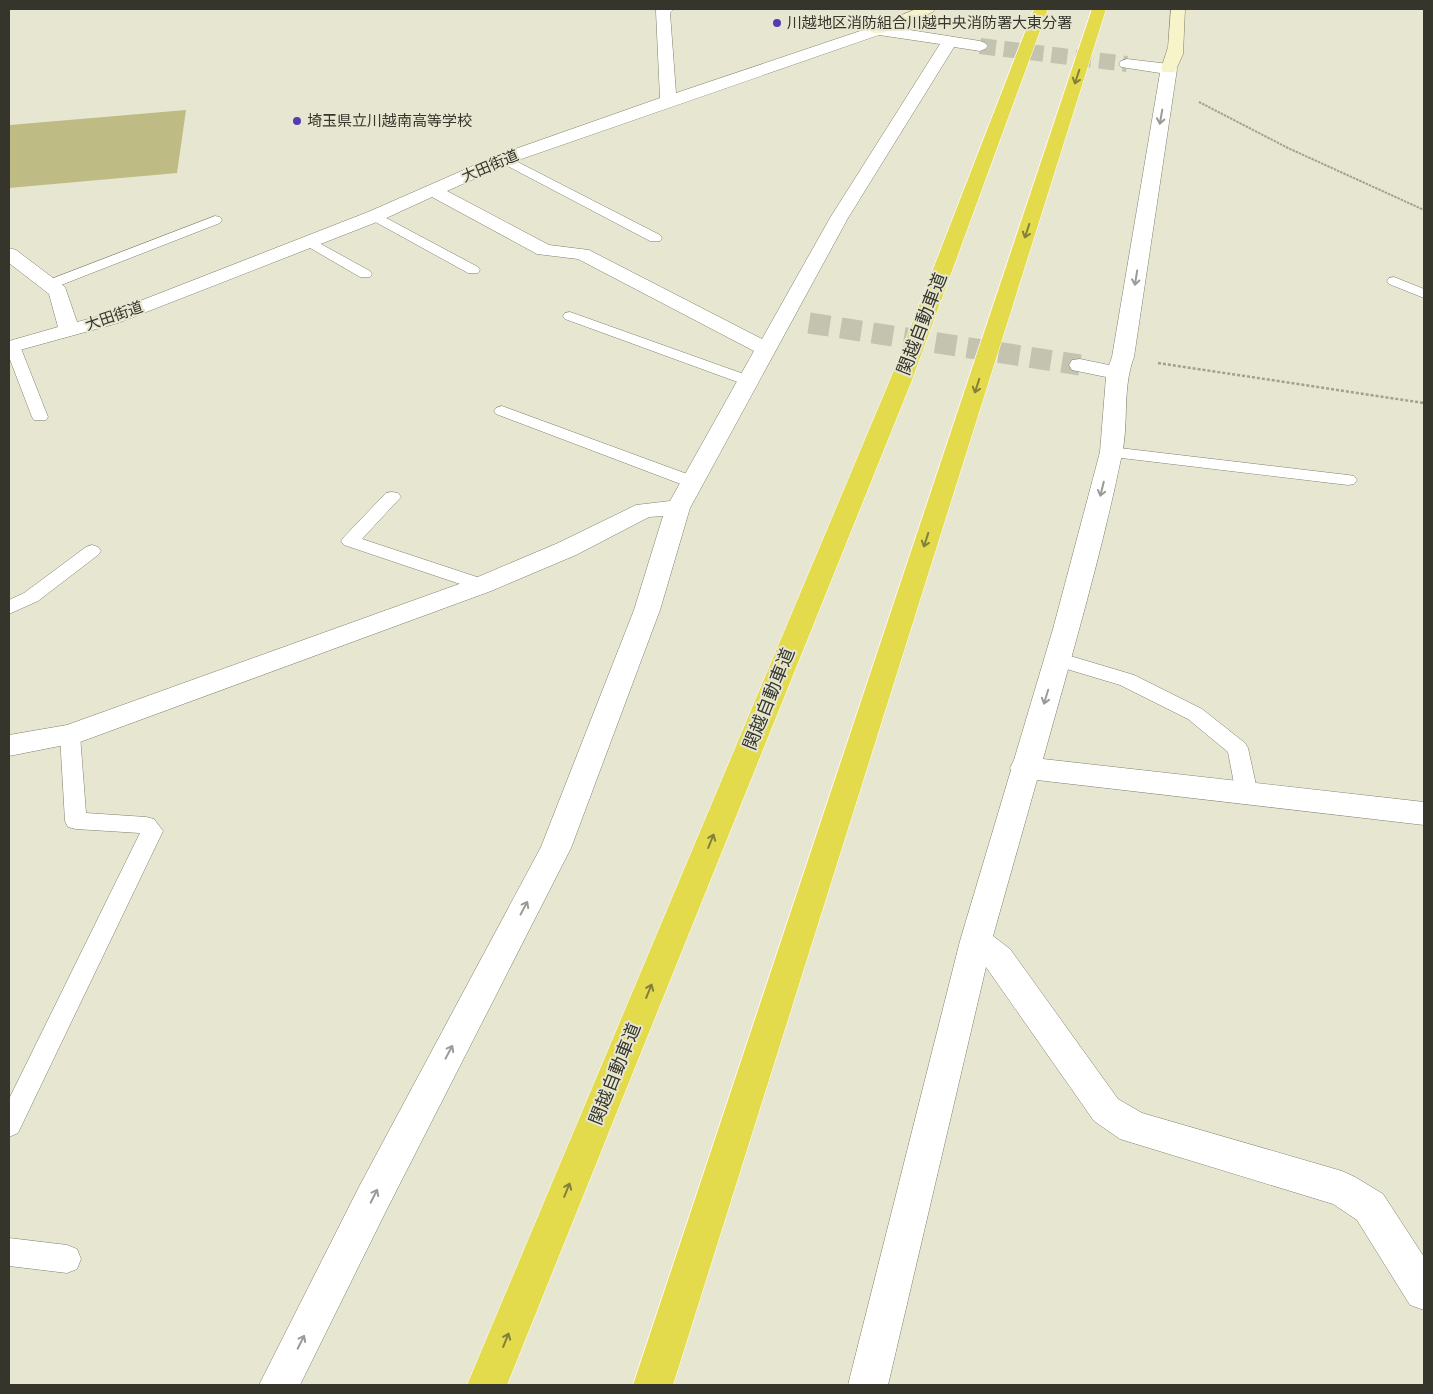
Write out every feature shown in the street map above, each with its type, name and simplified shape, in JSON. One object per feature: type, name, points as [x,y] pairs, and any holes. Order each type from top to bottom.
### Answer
[{"type":"highway","name":"関越自動車道","points":[[487,1385],[901,380],[1042,9]]},
{"type":"highway","points":[[653,1385],[1099,9]]},
{"type":"street","points":[[668,9],[663,11],[668,100]]},
{"type":"street","points":[[878,30],[928,9]]},
{"type":"street","points":[[868,1385],[976,941],[1024,768],[1057,659],[1111,452],[1120,365],[1167,82],[1177,49],[1176,24],[1178,9]]},
{"type":"street","name":"大田街道","points":[[11,347],[111,319],[375,216],[504,159],[668,100],[878,30],[949,43],[980,46]]},
{"type":"street","points":[[279,1385],[377,1190],[556,848],[648,610],[678,508],[766,349],[793,320],[839,218],[949,43]]},
{"type":"street","points":[[1127,64],[1167,82]]},
{"type":"street","points":[[434,191],[544,250],[582,254],[766,349]]},
{"type":"street","points":[[9,254],[58,291],[69,331]]},
{"type":"street","points":[[1080,366],[1120,365]]},
{"type":"street","points":[[9,744],[70,735],[482,585],[567,549],[644,510],[678,508]]},
{"type":"street","points":[[1024,768],[1424,814]]},
{"type":"street","points":[[976,941],[999,959],[1106,1110],[1133,1127],[1342,1189],[1370,1207],[1421,1282]]},
{"type":"lane","points":[[504,159],[655,238]]},
{"type":"lane","points":[[375,216],[473,270]]},
{"type":"lane","points":[[51,284],[216,220]]},
{"type":"lane","points":[[310,242],[365,274]]},
{"type":"lane","points":[[1394,282],[1424,294]]},
{"type":"lane","points":[[570,316],[749,381]]},
{"type":"lane","points":[[11,347],[40,417]]},
{"type":"lane","points":[[502,411],[692,482]]},
{"type":"lane","points":[[1111,452],[1348,480]]},
{"type":"lane","points":[[392,497],[350,541],[482,585]]},
{"type":"lane","points":[[9,608],[32,597],[92,551]]},
{"type":"lane","points":[[1057,659],[1127,680],[1195,714],[1238,748],[1247,794]]},
{"type":"lane","points":[[9,1125],[152,831],[146,825],[76,821],[70,735]]},
{"type":"lane","points":[[9,1252],[67,1259]]},
{"type":"path","points":[[1167,82],[1196,100],[1288,148],[1424,210]]},
{"type":"path","points":[[1120,365],[1424,403]]},
{"type":"shaded area","points":[[186,110],[177,173],[9,188],[10,125]]},
{"type":"tunnel","points":[[980,46],[1127,64]]},
{"type":"tunnel","points":[[809,323],[1080,365]]},
{"type":"place","name":"川越地区消防組合川越中央消防署大東分署","points":[[777,23]]},
{"type":"place","name":"埼玉県立川越南高等学校","points":[[297,121]]}]
